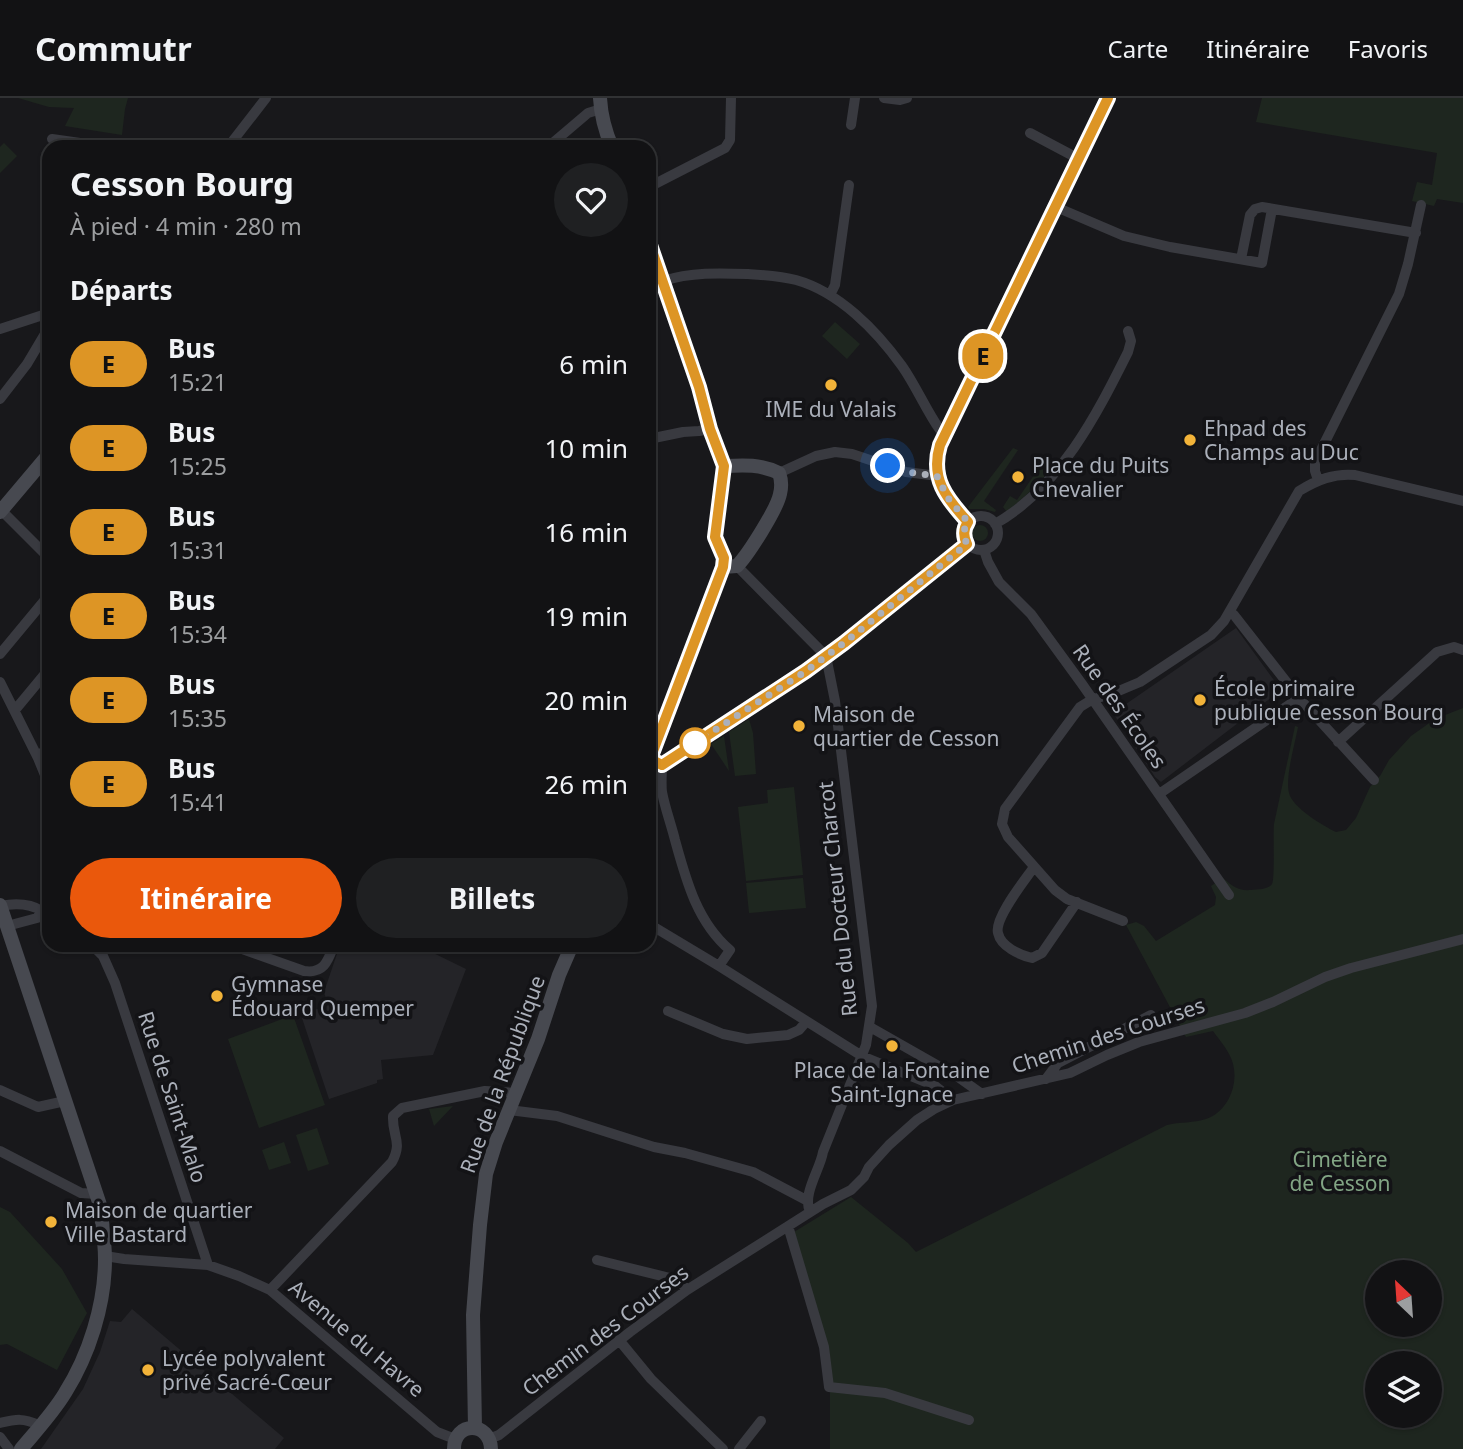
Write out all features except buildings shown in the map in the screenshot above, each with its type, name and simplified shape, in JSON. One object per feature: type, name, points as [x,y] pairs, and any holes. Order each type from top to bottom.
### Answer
[{"type":"street","points":[[233,140],[266,98]]},
{"type":"street","points":[[656,183],[725,148],[730,140],[731,98]]},
{"type":"street","points":[[851,125],[855,98]]},
{"type":"street","points":[[884,98],[907,98]]},
{"type":"street","points":[[968,522],[948,498],[937,476],[937,456],[1108,98]]},
{"type":"street","points":[[556,140],[601,103]]},
{"type":"street","points":[[601,103],[609,140]]},
{"type":"street","points":[[1030,133],[1079,159]]},
{"type":"street","points":[[52,139],[59,140]]},
{"type":"street","points":[[830,295],[835,285],[849,185]]},
{"type":"street","points":[[1318,480],[1315,462],[1399,294],[1421,205]]},
{"type":"street","points":[[1056,207],[1124,236],[1262,263],[1272,209]]},
{"type":"street","points":[[1241,259],[1251,215],[1255,209],[1262,207],[1416,233]]},
{"type":"street","points":[[656,268],[663,281],[724,466],[715,537],[724,558],[825,656]]},
{"type":"street","points":[[663,281],[709,272],[754,275],[795,280],[830,295],[841,301],[883,342],[902,366],[937,426],[946,433]]},
{"type":"street","points":[[0,329],[42,315]]},
{"type":"street","points":[[995,524],[1031,497],[1062,465],[1090,424],[1128,352],[1131,341],[1128,331]]},
{"type":"street","points":[[0,400],[42,339]]},
{"type":"street","points":[[656,438],[710,429]]},
{"type":"street","points":[[779,473],[816,456],[835,452],[852,454],[906,472],[937,476]]},
{"type":"street","points":[[656,753],[730,566],[747,556],[780,497],[782,482],[779,473],[753,465],[724,466]]},
{"type":"street","points":[[42,467],[1,512],[42,551]]},
{"type":"street","points":[[1123,921],[1067,899],[1055,890],[1008,837],[1003,824],[1005,809],[1080,707],[1093,699],[1140,682],[1211,635],[1229,613],[1298,491],[1318,480],[1344,474],[1355,475],[1463,501]]},
{"type":"street","points":[[982,516],[995,524],[996,539],[993,544],[984,550],[967,544],[965,526],[972,518],[982,516]]},
{"type":"street","points":[[656,759],[786,684],[967,544]]},
{"type":"street","name":"Rue des Écoles","points":[[984,550],[999,582],[1031,614],[1159,794],[1299,698]]},
{"type":"street","points":[[0,654],[42,603]]},
{"type":"street","points":[[1229,613],[1234,615],[1299,698],[1374,780]]},
{"type":"street","points":[[1338,742],[1437,652],[1454,647],[1463,650]]},
{"type":"street","name":"Rue du Docteur Charcot","points":[[809,1206],[823,1152],[862,1056],[870,1027],[872,1006],[835,701],[825,656]]},
{"type":"street","points":[[15,710],[42,677]]},
{"type":"street","points":[[0,682],[42,768]]},
{"type":"street","points":[[38,758],[42,753]]},
{"type":"street","points":[[656,771],[691,894],[709,929],[730,950],[719,966]]},
{"type":"street","points":[[1159,794],[1229,895]]},
{"type":"street","points":[[1034,867],[999,919],[998,933],[1004,943],[1020,956],[1032,958],[1042,953],[1076,902]]},
{"type":"street","points":[[22,1449],[64,1396],[83,1358],[98,1312],[105,1256],[97,1194],[0,906],[20,904],[35,906],[42,911]]},
{"type":"street","points":[[7,926],[42,915]]},
{"type":"street","points":[[656,928],[862,1056],[935,1086],[953,1100]]},
{"type":"street","name":"Chemin des Courses","points":[[490,1444],[687,1290],[788,1226],[809,1206],[851,1190],[889,1145],[934,1109],[953,1100],[1070,1073],[1139,1042],[1254,1009],[1351,968],[1463,939]]},
{"type":"street","name":"Rue de Saint-Malo","points":[[99,952],[115,983],[208,1265]]},
{"type":"street","points":[[251,952],[312,972],[325,966],[331,952]]},
{"type":"street","name":"Rue de la République","points":[[475,1428],[473,1315],[486,1174],[569,952]]},
{"type":"street","points":[[668,1011],[723,1034],[747,1039],[788,1035],[799,1030],[806,1022]]},
{"type":"street","points":[[1046,1079],[1058,1063],[1150,1015]]},
{"type":"street","points":[[870,1027],[958,1077],[982,1094]]},
{"type":"street","points":[[0,1090],[38,1107],[65,1101]]},
{"type":"street","points":[[270,1290],[392,1162],[397,1152],[393,1116],[402,1108],[485,1091],[516,1093]]},
{"type":"street","points":[[509,1110],[557,1116],[654,1147],[753,1172],[809,1206]]},
{"type":"street","points":[[0,1151],[81,1193],[97,1194]]},
{"type":"street","points":[[788,1226],[824,1347],[829,1387],[885,1393],[969,1420]]},
{"type":"street","name":"Avenue du Havre","points":[[105,1256],[208,1265],[270,1290],[437,1432],[455,1444]]},
{"type":"street","points":[[597,1260],[678,1280],[687,1290]]},
{"type":"street","points":[[620,1340],[650,1380],[723,1449]]},
{"type":"street","points":[[0,1423],[19,1419],[39,1426]]},
{"type":"street","points":[[740,1449],[761,1421]]},
{"type":"street","points":[[455,1444],[461,1432],[475,1428],[484,1432],[490,1444]]},
{"type":"street","points":[[0,1437],[9,1449]]},
{"type":"shaded area","name":"École primaire publique Cesson Bourg","points":[[1236,628],[1281,690],[1161,782],[1113,713]]},
{"type":"shaded area","points":[[338,952],[431,952],[466,969],[433,1055],[381,1060],[383,1079],[329,1099],[301,1015],[328,1005],[324,992]]},
{"type":"shaded area","name":"Lycée polyvalent privé Sacré-Cœur","points":[[132,1309],[284,1438],[275,1449],[41,1449],[83,1389],[100,1352],[110,1321],[121,1322]]},
{"type":"green space","points":[[18,98],[128,98],[122,135],[65,126],[74,108],[49,107]]},
{"type":"green space","points":[[1262,98],[1463,98],[1463,203],[1437,199],[1434,206],[1412,201],[1417,182],[1432,185],[1437,153],[1256,122]]},
{"type":"green space","points":[[4,143],[17,156],[0,173],[0,147]]},
{"type":"green space","points":[[835,322],[860,344],[847,359],[822,336]]},
{"type":"green space","points":[[1013,448],[1018,450],[984,501],[996,510],[995,512],[969,509],[968,507]]},
{"type":"green space","points":[[1045,459],[1053,467],[1007,512],[1003,507],[1010,496],[1017,500]]},
{"type":"green space","points":[[980,525],[986,527],[986,539],[980,541],[974,539],[972,533],[974,527]]},
{"type":"green space","name":"Cimetière de Cesson","points":[[1463,708],[1463,1449],[830,1449],[830,1369],[794,1232],[851,1197],[916,1252],[1167,1125],[1215,1115],[1228,1101],[1232,1092],[1234,1072],[1229,1054],[1213,1031],[1186,1037],[1126,925],[1136,922],[1144,926],[1156,941],[1215,905],[1216,897],[1211,886],[1223,878],[1242,890],[1262,889],[1272,884],[1274,824],[1295,726],[1298,727],[1289,770],[1289,793],[1302,810],[1336,832],[1346,830],[1356,818],[1370,787],[1389,760],[1411,736],[1435,719]]},
{"type":"green space","points":[[749,719],[753,733],[756,774],[735,776],[729,732]]},
{"type":"green space","points":[[724,736],[729,771],[711,744]]},
{"type":"green space","points":[[794,787],[803,875],[746,881],[738,807],[768,803],[767,790]]},
{"type":"green space","points":[[803,878],[806,908],[749,913],[746,883]]},
{"type":"green space","points":[[293,1015],[325,1105],[259,1128],[228,1039]]},
{"type":"green space","points":[[453,1106],[434,1126],[429,1109]]},
{"type":"green space","points":[[317,1128],[329,1164],[308,1171],[296,1135]]},
{"type":"green space","points":[[284,1142],[291,1163],[269,1170],[262,1150]]},
{"type":"green space","points":[[0,1207],[10,1212],[62,1269],[87,1313],[57,1370],[7,1344],[0,1345]]},
{"type":"bus line","name":"E","points":[[656,762],[662,765],[806,671],[967,544],[964,530],[968,522],[948,498],[937,476],[940,445],[1108,98]]},
{"type":"bus line","name":"E","points":[[656,262],[724,466],[715,537],[724,558],[723,567],[656,744]]},
{"type":"place","name":"IME du Valais","points":[[831,385]]},
{"type":"place","name":"Ehpad des Champs au Duc","points":[[1190,440]]},
{"type":"place","name":"Place du Puits Chevalier","points":[[1018,477]]},
{"type":"place","name":"École primaire publique Cesson Bourg","points":[[1200,700]]},
{"type":"place","name":"Maison de quartier de Cesson","points":[[799,726]]},
{"type":"place","name":"Gymnase Édouard Quemper","points":[[217,996]]},
{"type":"place","name":"Place de la Fontaine Saint-Ignace","points":[[892,1046]]},
{"type":"place","name":"Maison de quartier Ville Bastard","points":[[51,1222]]},
{"type":"place","name":"Lycée polyvalent privé Sacré-Cœur","points":[[148,1370]]},
{"type":"route","points":[[695,743],[806,671],[967,544],[964,530],[968,522],[948,498],[937,476],[906,472],[888,466]]}]
